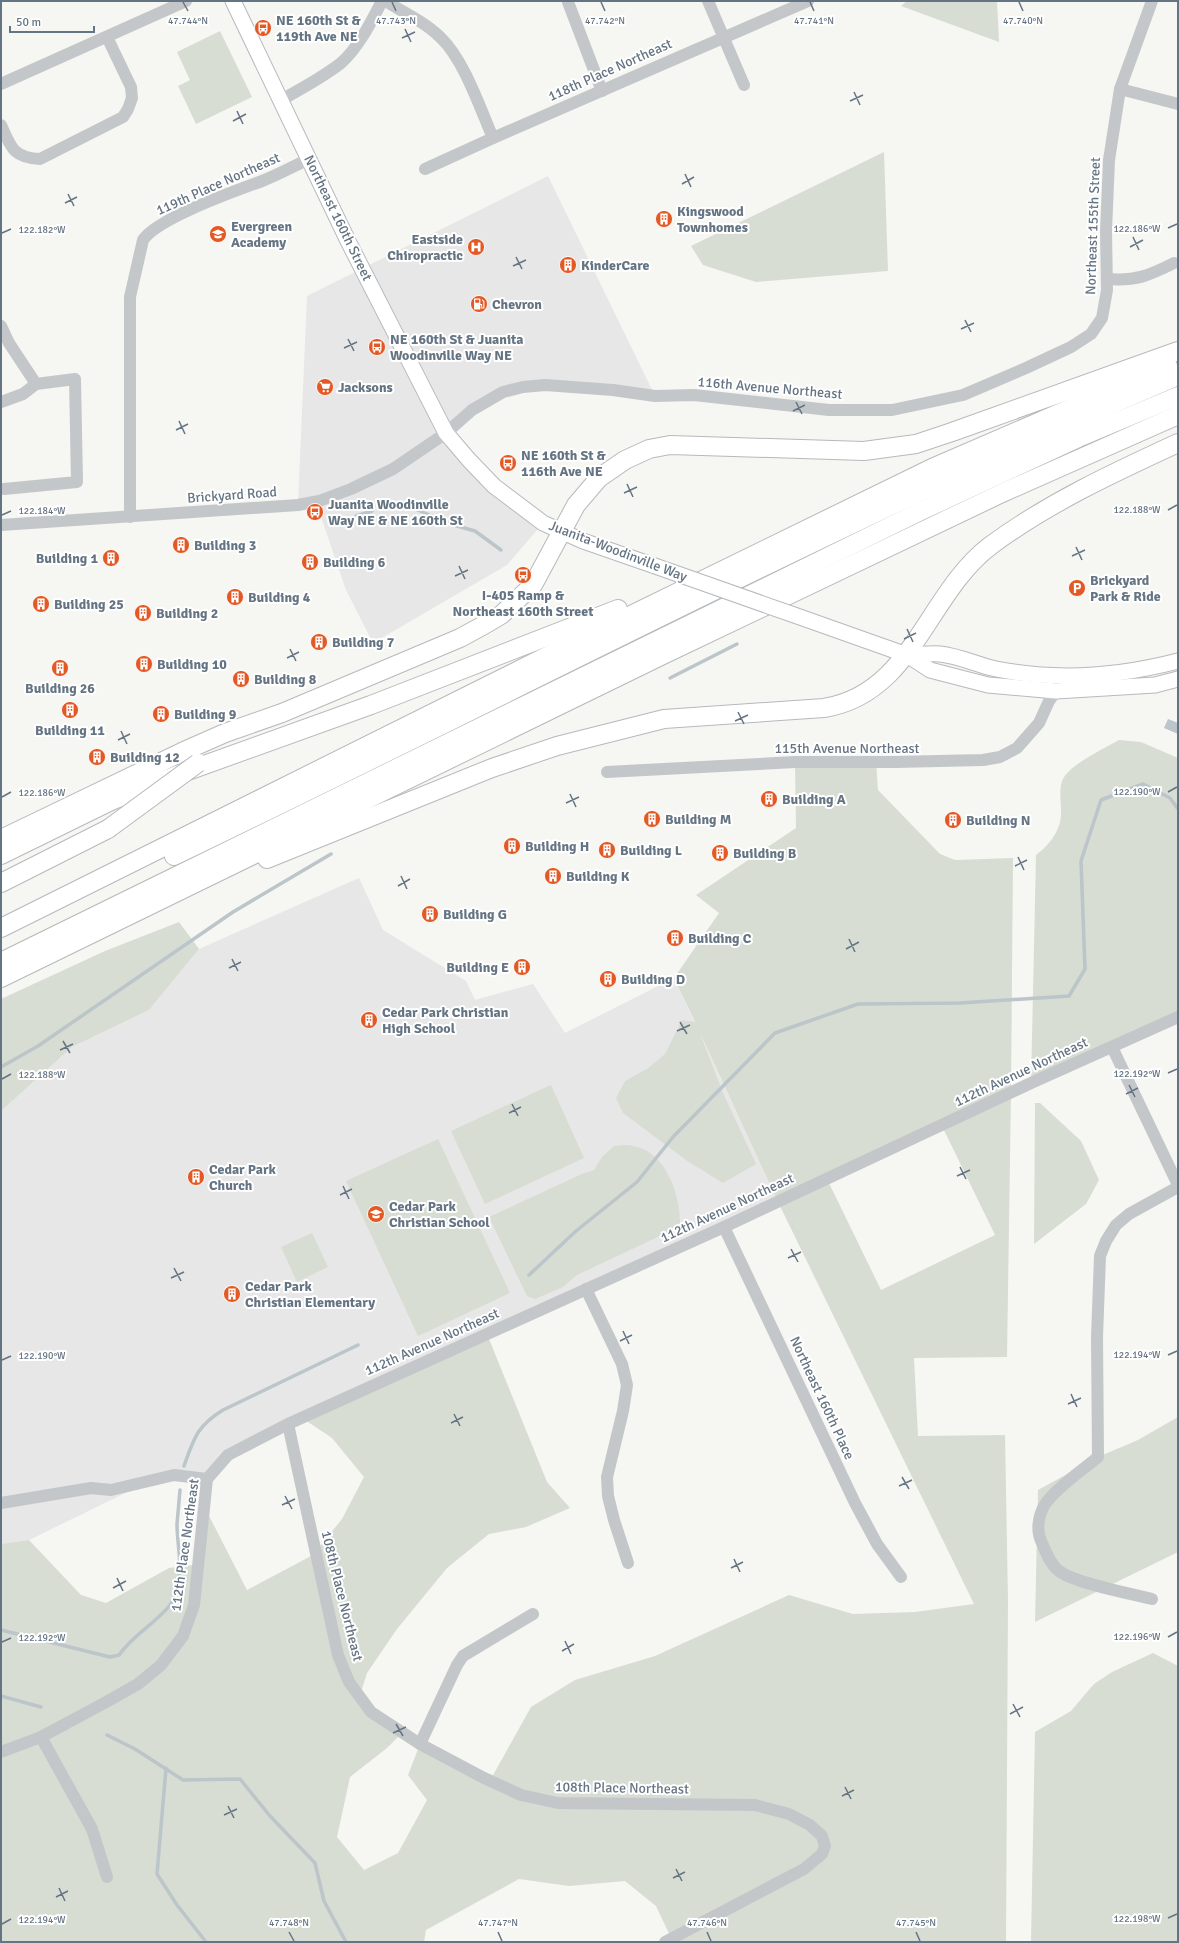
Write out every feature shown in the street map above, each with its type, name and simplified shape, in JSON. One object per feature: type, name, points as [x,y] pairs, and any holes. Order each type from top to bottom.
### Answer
[{"type":"highway","points":[[1,839],[146,768],[225,734],[282,713],[460,638],[501,615],[533,585],[576,505],[599,478],[625,460],[649,449],[670,445],[864,451],[916,444],[1178,351]]},
{"type":"highway","points":[[1,928],[770,546],[932,468],[1178,362]]},
{"type":"highway","points":[[1,941],[832,534],[982,462],[1178,376]]},
{"type":"highway","points":[[1,962],[921,511],[1078,438],[1178,396]]},
{"type":"highway","points":[[1,978],[118,919],[1002,493],[1178,415]]},
{"type":"highway","points":[[118,919],[492,768],[557,746],[664,719],[824,708],[840,706],[855,700],[876,685],[907,655],[964,571],[989,547],[1024,523],[1093,482],[1178,444]]},
{"type":"highway","points":[[1,855],[111,801],[182,773],[371,705],[560,633],[770,546]]},
{"type":"highway","points":[[1,883],[108,829],[217,750],[282,713]]},
{"type":"main road","name":"Northeast 160th Street","points":[[233,1],[280,101],[411,367],[446,432]]},
{"type":"main road","name":"Juanita-Woodinville Way","points":[[446,432],[469,460],[494,486],[543,523],[562,532],[655,566],[907,655]]},
{"type":"main road","points":[[907,655],[941,654],[997,669],[1058,676],[1119,673],[1153,668],[1178,661]]},
{"type":"main road","points":[[907,655],[930,670],[988,685],[1056,691],[1178,684]]},
{"type":"main road","points":[[1155,685],[1178,672]]},
{"type":"main road","points":[[1155,685],[1178,679]]},
{"type":"street","points":[[1,84],[186,1]]},
{"type":"street","points":[[280,101],[328,72],[342,61],[370,24],[383,1],[419,21],[441,38],[460,65],[493,138]]},
{"type":"street","points":[[708,1],[744,85]]},
{"type":"street","name":"118th Place Northeast","points":[[425,169],[808,1]]},
{"type":"street","name":"Northeast 155th Street","points":[[1091,334],[1102,318],[1107,290],[1106,231],[1109,160],[1120,89],[1152,1]]},
{"type":"street","points":[[568,2],[602,91]]},
{"type":"street","points":[[1,125],[11,148],[18,155],[28,159],[40,159],[122,117],[131,104],[131,87],[107,37]]},
{"type":"street","points":[[1120,89],[1178,104]]},
{"type":"street","name":"119th Place Northeast","points":[[130,517],[130,297],[143,240],[148,233],[180,215],[309,159]]},
{"type":"street","points":[[1107,279],[1129,280],[1150,275],[1174,263]]},
{"type":"street","points":[[1,326],[9,343],[36,384]]},
{"type":"street","name":"116th Avenue Northeast","points":[[446,432],[472,410],[503,392],[523,387],[545,385],[613,390],[655,396],[694,395],[829,410],[892,410],[963,395],[1038,363],[1071,347],[1091,334]]},
{"type":"street","points":[[1,402],[23,394],[36,384],[76,379],[77,482],[4,489]]},
{"type":"street","name":"Brickyard Road","points":[[1,525],[298,505],[319,501],[351,489],[393,469],[446,432]]},
{"type":"street","name":"115th Avenue Northeast","points":[[607,772],[795,762],[983,760],[1000,756],[1017,748],[1039,723],[1049,701],[1056,691]]},
{"type":"street","name":"112th Avenue Northeast","points":[[288,1424],[724,1227],[1019,1089],[1178,1017]]},
{"type":"street","points":[[1112,1047],[1178,1186],[1129,1214],[1116,1225],[1106,1241],[1100,1256],[1097,1337],[1098,1457],[1066,1482],[1044,1505],[1039,1520],[1038,1537],[1047,1555],[1060,1572],[1082,1581],[1152,1599]]},
{"type":"street","name":"Northeast 160th Place","points":[[724,1227],[855,1503],[877,1544],[901,1577]]},
{"type":"street","points":[[586,1289],[622,1364],[627,1385],[623,1411],[607,1476],[611,1508],[628,1563]]},
{"type":"street","name":"112th Place Northeast","points":[[1,1752],[41,1738],[138,1684],[161,1665],[183,1636],[194,1605],[200,1564],[200,1536],[207,1479],[228,1455],[288,1424]]},
{"type":"street","name":"108th Place Northeast","points":[[288,1424],[340,1661],[349,1682],[371,1712],[420,1744],[484,1778],[521,1795],[558,1803],[755,1805],[789,1814],[810,1825],[822,1836],[825,1846],[822,1854],[804,1869],[665,1942]]},
{"type":"street","points":[[1,1503],[91,1488],[111,1490],[174,1475],[207,1479]]},
{"type":"street","points":[[420,1744],[457,1665],[463,1656],[533,1614]]},
{"type":"street","points":[[41,1738],[92,1829],[107,1877]]},
{"type":"shaded area","points":[[907,1],[997,1],[999,42],[901,6]]},
{"type":"shaded area","points":[[220,31],[252,97],[196,124],[178,86],[190,80],[177,52]]},
{"type":"shaded area","points":[[884,152],[888,271],[756,282],[703,265],[691,246]]},
{"type":"shaded area","points":[[548,176],[654,394],[545,385],[503,392],[446,432],[543,523],[507,565],[373,643],[346,590],[318,508],[298,505],[307,296]]},
{"type":"shaded area","points":[[1168,719],[1178,723],[1178,734],[1164,728]]},
{"type":"shaded area","points":[[1119,740],[1141,742],[1178,758],[1178,1017],[1031,1083],[1036,855],[1046,846],[1057,830],[1061,818],[1061,785],[1066,775],[1079,763]]},
{"type":"shaded area","points":[[876,761],[878,790],[940,854],[955,860],[1013,858],[1007,1357],[914,1358],[918,1436],[1005,1435],[1008,1600],[1006,1942],[673,1942],[656,1906],[625,1881],[569,1886],[519,1879],[426,1930],[424,1942],[1,1942],[1,1544],[29,1540],[81,1595],[106,1603],[169,1568],[200,1564],[205,1508],[247,1590],[313,1555],[342,1519],[364,1477],[332,1438],[302,1418],[487,1334],[547,1482],[570,1508],[526,1527],[489,1534],[447,1568],[397,1629],[367,1673],[358,1702],[404,1731],[387,1748],[350,1777],[337,1837],[364,1870],[398,1853],[427,1800],[408,1775],[420,1744],[492,1777],[531,1707],[575,1680],[655,1656],[789,1595],[853,1614],[915,1612],[974,1604],[778,1202],[700,1033],[723,1093],[756,1164],[723,1183],[686,1160],[623,1113],[616,1098],[625,1081],[647,1069],[665,1054],[682,1020],[695,1022],[674,978],[719,913],[696,895],[796,828],[795,762]],"holes":[[[942,1126],[995,1235],[881,1290],[827,1179]]]},
{"type":"shaded area","name":"Cedar Park Christian School","points":[[359,878],[383,930],[466,981],[475,1000],[533,984],[565,1033],[674,978],[778,1202],[247,1444],[207,1479],[156,1478],[29,1540],[1,1544],[1,1111],[72,1047],[149,1010],[199,949]]},
{"type":"shaded area","points":[[179,922],[199,949],[149,1010],[72,1047],[1,1111],[1,999],[105,951]]},
{"type":"shaded area","points":[[551,1085],[584,1158],[485,1204],[451,1131]]},
{"type":"shaded area","points":[[1035,1103],[1040,1103],[1081,1141],[1099,1180],[1086,1204],[1034,1244]]},
{"type":"shaded area","points":[[438,1139],[510,1293],[418,1336],[346,1181]]},
{"type":"shaded area","points":[[631,1145],[644,1150],[654,1156],[662,1165],[674,1187],[680,1223],[666,1233],[577,1275],[563,1287],[535,1299],[527,1296],[489,1217],[582,1174],[594,1170],[602,1157],[614,1146]]},
{"type":"shaded area","points":[[312,1233],[328,1267],[297,1282],[281,1247]]},
{"type":"shaded area","points":[[1178,1417],[1178,1552],[1035,1622],[1038,1490],[1098,1457],[1138,1440]]},
{"type":"shaded area","points":[[1153,1653],[1178,1666],[1178,1942],[1031,1942],[1035,1732],[1071,1711],[1094,1684],[1112,1672]]},
{"type":"waterway","points":[[386,505],[401,505],[413,508],[450,524],[475,531],[501,550]]},
{"type":"waterway","points":[[356,516],[372,511]]},
{"type":"waterway","points":[[670,678],[737,644]]},
{"type":"waterway","points":[[529,1275],[576,1231],[637,1182],[673,1137],[775,1033],[858,1004],[960,1003],[1069,996],[1085,969],[1081,861],[1101,800],[1143,784],[1170,798],[1178,809]]},
{"type":"waterway","points":[[1,1067],[38,1046],[233,912],[331,854]]},
{"type":"waterway","points":[[184,1466],[194,1440],[202,1427],[214,1416],[223,1410],[358,1345]]},
{"type":"waterway","points":[[1,1630],[110,1657],[119,1655],[131,1641],[164,1612],[175,1596],[180,1576],[177,1524],[180,1490]]},
{"type":"waterway","points":[[1,1696],[41,1707]]},
{"type":"waterway","points":[[107,1735],[135,1749],[183,1780],[240,1779],[270,1816],[315,1863],[324,1901],[346,1942]]},
{"type":"waterway","points":[[166,1768],[157,1874],[177,1905],[206,1942]]},
{"type":"place","name":"NE 160th St & 119th Ave NE","points":[[263,28]]},
{"type":"place","name":"Kingswood Townhomes","points":[[664,219]]},
{"type":"place","name":"Evergreen Academy","points":[[218,234]]},
{"type":"place","name":"Eastside Chiropractic","points":[[476,247]]},
{"type":"place","name":"KinderCare","points":[[568,265]]},
{"type":"place","name":"Chevron","points":[[479,304]]},
{"type":"place","name":"NE 160th St & Juanita Woodinville Way NE","points":[[377,347]]},
{"type":"place","name":"Jacksons","points":[[325,387]]},
{"type":"place","name":"NE 160th St & 116th Ave NE","points":[[508,463]]},
{"type":"place","name":"Juanita Woodinville Way NE & NE 160th St","points":[[315,512]]},
{"type":"place","name":"Building 3","points":[[181,545]]},
{"type":"place","name":"Building 1","points":[[111,558]]},
{"type":"place","name":"Building 6","points":[[310,562]]},
{"type":"place","name":"I-405 Ramp & Northeast 160th Street","points":[[523,575]]},
{"type":"place","name":"Brickyard Park & Ride","points":[[1077,588]]},
{"type":"place","name":"Building 4","points":[[235,597]]},
{"type":"place","name":"Building 25","points":[[41,604]]},
{"type":"place","name":"Building 2","points":[[143,613]]},
{"type":"place","name":"Building 7","points":[[319,642]]},
{"type":"place","name":"Building 10","points":[[144,664]]},
{"type":"place","name":"Building 26","points":[[60,668]]},
{"type":"place","name":"Building 8","points":[[241,679]]},
{"type":"place","name":"Building 11","points":[[70,710]]},
{"type":"place","name":"Building 9","points":[[161,714]]},
{"type":"place","name":"Building 12","points":[[97,757]]},
{"type":"place","name":"Building A","points":[[769,799]]},
{"type":"place","name":"Building M","points":[[652,819]]},
{"type":"place","name":"Building N","points":[[953,820]]},
{"type":"place","name":"Building H","points":[[512,846]]},
{"type":"place","name":"Building L","points":[[607,850]]},
{"type":"place","name":"Building B","points":[[720,853]]},
{"type":"place","name":"Building K","points":[[553,876]]},
{"type":"place","name":"Building G","points":[[430,914]]},
{"type":"place","name":"Building C","points":[[675,938]]},
{"type":"place","name":"Building E","points":[[522,967]]},
{"type":"place","name":"Building D","points":[[608,979]]},
{"type":"place","name":"Cedar Park Christian High School","points":[[369,1020]]},
{"type":"place","name":"Cedar Park Church","points":[[196,1177]]},
{"type":"place","name":"Cedar Park Christian School","points":[[376,1214]]},
{"type":"place","name":"Cedar Park Christian Elementary","points":[[232,1294]]}]
